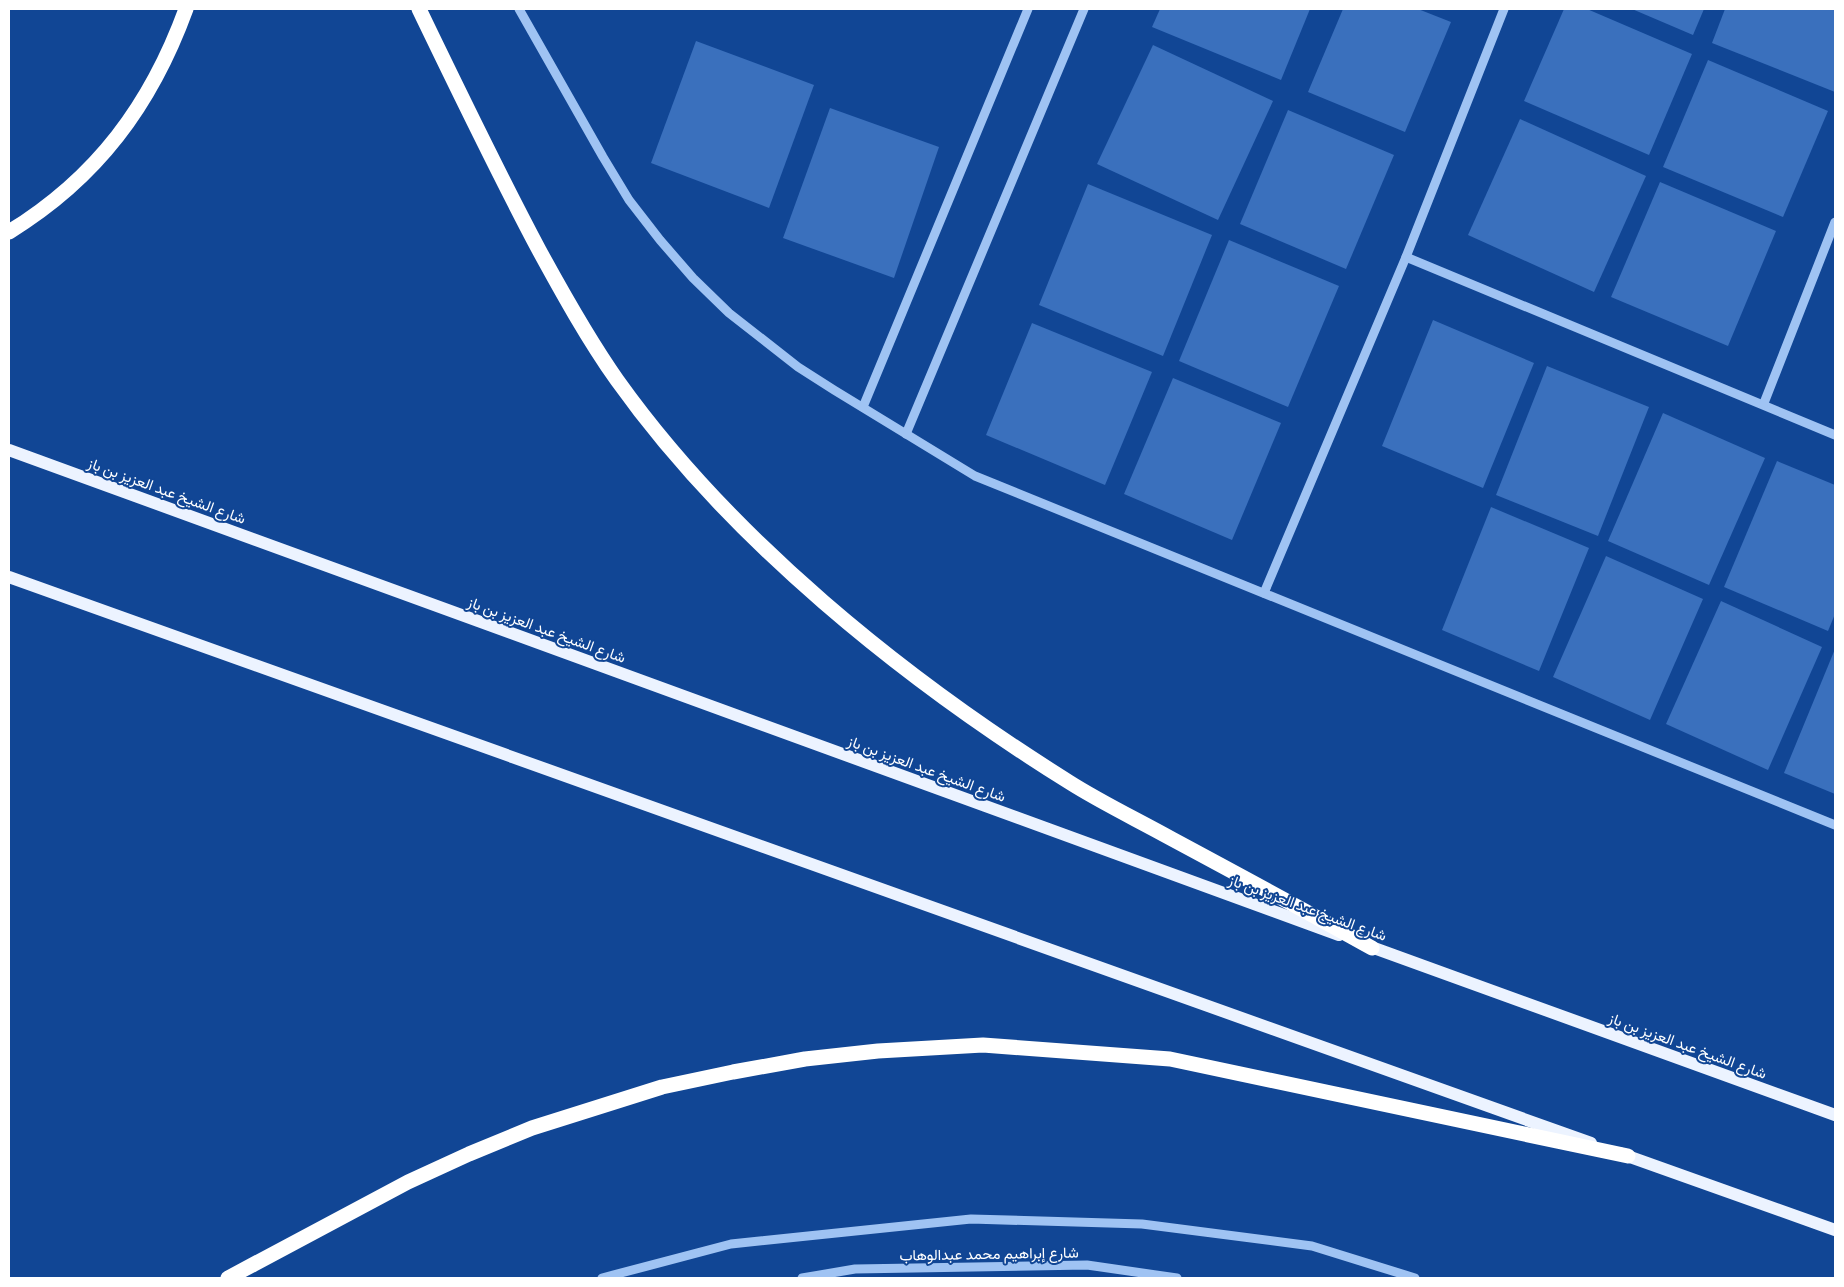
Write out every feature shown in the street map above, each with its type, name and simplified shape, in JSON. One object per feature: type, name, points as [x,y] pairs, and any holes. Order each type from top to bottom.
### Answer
[{"type":"highway","points":[[9,232],[57,198],[85,174],[110,147],[133,117],[153,85],[186,9]]},
{"type":"highway","points":[[419,9],[498,174],[585,332],[648,422],[683,464],[733,516],[811,590],[879,648],[941,696],[1006,741],[1072,785],[1372,948]]},
{"type":"highway","points":[[228,1278],[408,1182],[532,1128],[662,1088],[724,1074],[805,1059],[878,1051],[983,1045],[1170,1059],[1628,1156]]},
{"type":"main road","name":"شارع الشيخ عبد العزيز بن باز","points":[[9,450],[1835,1116]]},
{"type":"main road","points":[[9,577],[1835,1230]]},
{"type":"street","points":[[519,9],[603,157],[630,200],[660,240],[693,278],[762,341],[798,367],[862,407],[975,476],[1835,825]]},
{"type":"street","points":[[862,407],[1028,9]]},
{"type":"street","points":[[906,434],[1084,9]]},
{"type":"street","points":[[1264,594],[1406,257],[1504,9]]},
{"type":"street","points":[[1764,403],[1835,222]]},
{"type":"street","points":[[1406,257],[1764,403],[1835,435]]},
{"type":"street","points":[[602,1278],[730,1244],[971,1219],[1142,1224],[1312,1246],[1416,1278]]},
{"type":"street","name":"شارع إبراهيم محمد عبدالوهاب","points":[[802,1278],[855,1269],[1087,1265],[1177,1278]]},
{"type":"building","points":[[1160,9],[1310,9],[1281,80],[1152,27]]},
{"type":"building","points":[[1343,9],[1418,9],[1451,22],[1405,132],[1308,92]]},
{"type":"building","points":[[1564,9],[1587,9],[1692,54],[1649,155],[1524,101]]},
{"type":"building","points":[[1632,9],[1704,9],[1693,35]]},
{"type":"building","points":[[1725,9],[1835,9],[1835,92],[1712,43]]},
{"type":"building","points":[[696,41],[814,85],[769,208],[651,163]]},
{"type":"building","points":[[1153,45],[1273,101],[1218,220],[1097,164]]},
{"type":"building","points":[[1708,60],[1828,111],[1783,217],[1663,167]]},
{"type":"building","points":[[830,108],[939,147],[894,278],[783,238]]},
{"type":"building","points":[[1288,110],[1394,155],[1346,269],[1240,224]]},
{"type":"building","points":[[1520,119],[1646,176],[1594,292],[1468,235]]},
{"type":"building","points":[[1660,182],[1776,231],[1728,346],[1611,297]]},
{"type":"building","points":[[1088,184],[1212,235],[1163,356],[1039,305]]},
{"type":"building","points":[[1229,240],[1339,286],[1288,407],[1179,361]]},
{"type":"building","points":[[1433,320],[1534,363],[1483,488],[1382,446]]},
{"type":"building","points":[[1032,323],[1152,372],[1105,485],[986,435]]},
{"type":"building","points":[[1547,366],[1649,407],[1598,536],[1496,495]]},
{"type":"building","points":[[1173,378],[1281,423],[1232,540],[1124,494]]},
{"type":"building","points":[[1663,413],[1765,458],[1709,585],[1608,541]]},
{"type":"building","points":[[1777,461],[1835,485],[1835,614],[1828,631],[1724,587]]},
{"type":"building","points":[[1491,507],[1589,548],[1539,671],[1442,630]]},
{"type":"building","points":[[1606,556],[1703,599],[1650,720],[1553,677]]},
{"type":"building","points":[[1721,601],[1822,647],[1768,770],[1666,724]]},
{"type":"building","points":[[1835,649],[1835,794],[1784,773]]}]
